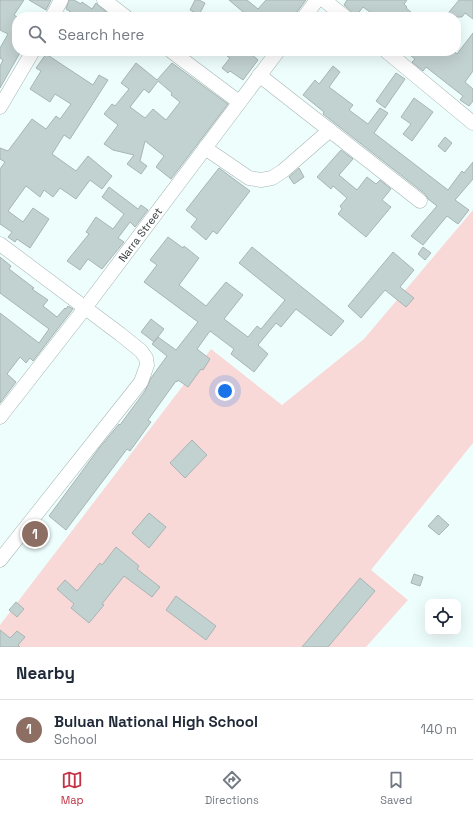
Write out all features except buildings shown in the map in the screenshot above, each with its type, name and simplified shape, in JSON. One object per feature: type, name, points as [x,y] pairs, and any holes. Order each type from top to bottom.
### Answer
[{"type":"street","points":[[55,12],[61,0]]},
{"type":"street","points":[[104,0],[120,12]]},
{"type":"street","points":[[308,12],[317,0]]},
{"type":"street","points":[[324,0],[339,12]]},
{"type":"street","points":[[0,107],[30,56]]},
{"type":"street","points":[[178,56],[239,102]]},
{"type":"street","name":"Narra Street","points":[[0,417],[85,308],[274,56]]},
{"type":"street","points":[[392,56],[473,123]]},
{"type":"street","points":[[259,75],[420,201]]},
{"type":"street","points":[[205,148],[249,178],[260,180],[272,178],[283,171],[330,130]]},
{"type":"street","points":[[0,244],[120,334],[141,352],[146,358],[148,365],[141,382],[0,560]]},
{"type":"shaded area","points":[[473,210],[473,443],[371,570],[408,600],[366,647],[0,647],[0,625],[211,349],[282,405],[364,339]]},
{"type":"place","name":"Buluan National High School","points":[[35,534]]}]
